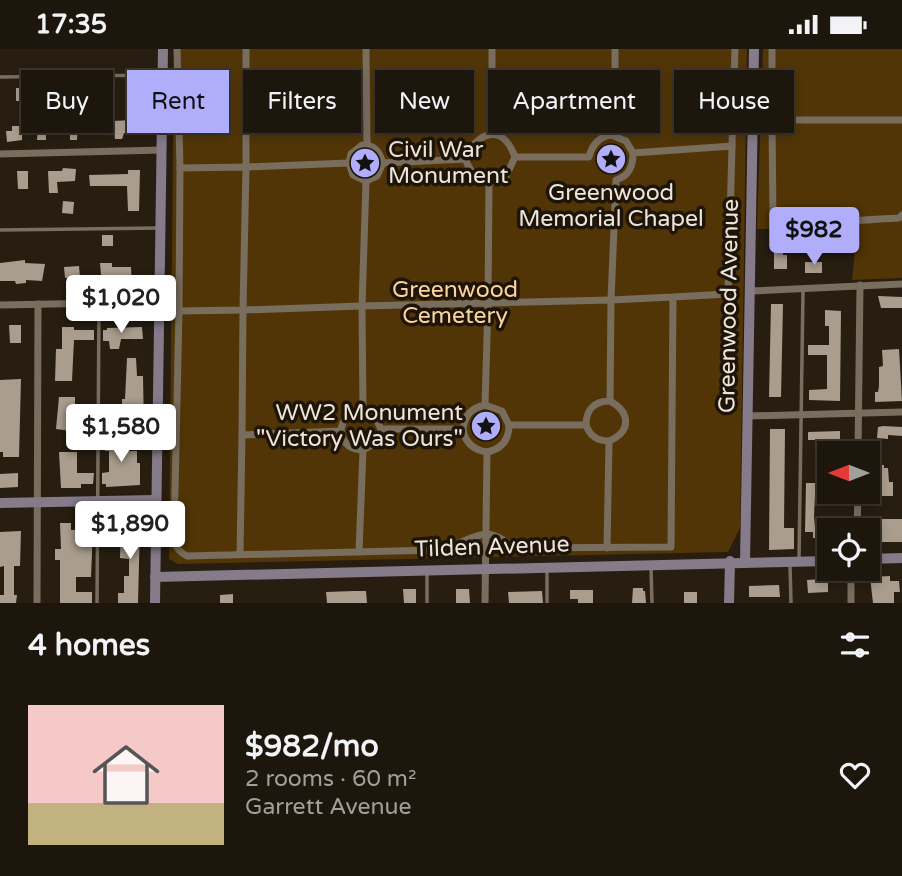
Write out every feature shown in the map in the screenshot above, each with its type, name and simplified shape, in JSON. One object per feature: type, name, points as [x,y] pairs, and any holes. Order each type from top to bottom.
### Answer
[{"type":"street","points":[[163,49],[163,70]]},
{"type":"street","points":[[177,49],[180,168],[175,545],[187,556],[451,549],[462,540],[476,535],[502,539],[513,548],[671,547],[673,297]]},
{"type":"street","points":[[240,554],[246,49]]},
{"type":"street","points":[[366,49],[367,145]]},
{"type":"street","points":[[492,49],[492,134]]},
{"type":"street","points":[[615,49],[615,135]]},
{"type":"street","points":[[178,311],[611,300],[728,294],[735,49]]},
{"type":"street","name":"Greenwood Avenue","points":[[745,563],[754,49]]},
{"type":"street","points":[[772,49],[772,70]]},
{"type":"street","points":[[794,120],[902,120]]},
{"type":"street","points":[[155,603],[162,133]]},
{"type":"street","points":[[772,133],[773,219],[778,222],[810,222],[899,218],[902,215]]},
{"type":"street","points":[[492,134],[511,144],[515,157],[506,176],[489,183],[472,175],[465,159],[471,146],[479,138],[492,134]]},
{"type":"street","points":[[515,157],[589,157],[597,140],[615,135],[626,141],[633,153],[631,169],[625,176],[615,180],[610,401]]},
{"type":"street","points":[[367,145],[378,151],[383,163],[377,176],[366,181],[353,175],[349,163],[354,150],[367,145]]},
{"type":"street","points":[[633,153],[732,146]]},
{"type":"street","points":[[0,154],[162,150]]},
{"type":"street","points":[[383,163],[465,159]]},
{"type":"street","points":[[180,168],[349,163]]},
{"type":"street","points":[[363,411],[362,306],[366,181]]},
{"type":"street","points":[[485,405],[489,183]]},
{"type":"street","points":[[751,291],[902,284]]},
{"type":"street","points":[[858,441],[860,285]]},
{"type":"street","points":[[0,305],[159,302]]},
{"type":"street","points":[[37,603],[38,304]]},
{"type":"street","points":[[601,401],[610,401],[620,406],[626,422],[618,437],[601,441],[593,436],[586,425],[586,415],[592,406],[601,401]]},
{"type":"street","points":[[485,405],[502,411],[509,425],[504,444],[487,452],[470,446],[464,438],[463,429],[464,419],[471,410],[485,405]]},
{"type":"street","points":[[363,411],[375,417],[381,429],[376,443],[362,450],[351,448],[345,443],[341,431],[346,417],[363,411]]},
{"type":"street","points":[[748,416],[902,412]]},
{"type":"street","points":[[509,425],[586,425]]},
{"type":"street","points":[[381,429],[463,429]]},
{"type":"street","points":[[242,435],[341,431]]},
{"type":"street","points":[[607,548],[610,441]]},
{"type":"street","points":[[359,552],[362,450]]},
{"type":"street","points":[[485,603],[487,452]]},
{"type":"street","points":[[0,503],[156,500]]},
{"type":"street","points":[[880,559],[902,558]]},
{"type":"street","points":[[729,603],[730,561]]},
{"type":"street","name":"Tilden Avenue","points":[[155,577],[730,561],[817,561]]},
{"type":"street","points":[[851,581],[851,603]]},
{"type":"lane","points":[[0,77],[127,75]]},
{"type":"lane","points":[[0,230],[161,228]]},
{"type":"lane","points":[[790,603],[794,562],[803,288]]},
{"type":"lane","points":[[97,603],[99,303]]},
{"type":"lane","points":[[651,563],[652,603]]},
{"type":"lane","points":[[547,566],[547,603]]},
{"type":"lane","points":[[427,569],[427,603]]},
{"type":"green space","name":"Greenwood Cemetery","points":[[174,49],[747,49],[747,70],[674,70],[674,133],[746,133],[740,528],[728,552],[178,564],[169,559],[173,133],[229,133],[229,70],[174,70]]},
{"type":"green space","points":[[763,49],[902,49],[902,278],[852,280],[857,230],[757,229],[760,133],[794,133],[794,70],[762,70]]},
{"type":"building","points":[[16,88],[21,88],[21,101],[16,101]]},
{"type":"building","points":[[127,120],[127,133],[124,133],[122,139],[115,139],[113,121]]},
{"type":"building","points":[[12,126],[21,126],[22,140],[7,142],[6,131],[12,131]]},
{"type":"building","points":[[38,133],[46,133],[46,140],[37,140]]},
{"type":"building","points":[[70,133],[78,133],[77,140],[70,140]]},
{"type":"building","points":[[63,168],[76,169],[75,181],[57,182],[58,193],[49,193],[48,171],[62,171]]},
{"type":"building","points":[[128,170],[140,170],[139,211],[128,211],[127,186],[90,186],[89,175],[128,174]]},
{"type":"building","points":[[17,171],[28,171],[28,189],[18,189]]},
{"type":"building","points":[[63,201],[74,202],[73,214],[62,213]]},
{"type":"building","points":[[102,235],[113,235],[113,246],[102,246]]},
{"type":"building","points":[[774,244],[783,244],[783,255],[787,255],[787,269],[774,269]]},
{"type":"building","points":[[25,260],[25,263],[45,264],[42,281],[26,280],[26,283],[16,284],[15,281],[0,281],[0,263]]},
{"type":"building","points":[[805,262],[822,262],[822,273],[805,273]]},
{"type":"building","points":[[100,263],[112,263],[112,267],[131,267],[132,286],[102,287]]},
{"type":"building","points":[[79,266],[80,277],[65,278],[64,267]]},
{"type":"building","points":[[878,296],[902,297],[902,308],[881,308]]},
{"type":"building","points":[[771,304],[783,304],[781,397],[769,397]]},
{"type":"building","points":[[825,310],[841,311],[840,401],[809,400],[809,390],[827,389],[827,355],[808,355],[808,345],[829,345],[829,326],[825,326]]},
{"type":"building","points":[[9,325],[21,325],[21,343],[10,343]]},
{"type":"building","points":[[62,327],[94,330],[94,340],[74,340],[72,381],[55,381],[56,349],[62,349]]},
{"type":"building","points":[[142,327],[143,339],[121,339],[119,349],[110,349],[109,341],[103,341],[103,330],[107,328]]},
{"type":"building","points":[[899,349],[902,401],[875,402],[875,392],[878,392],[879,386],[879,367],[883,366],[882,350]]},
{"type":"building","points":[[127,358],[136,358],[137,376],[143,376],[144,428],[135,428],[135,432],[122,432],[122,399],[125,399]]},
{"type":"building","points":[[21,379],[19,457],[3,457],[3,452],[0,452],[0,380]]},
{"type":"building","points":[[59,397],[75,397],[75,417],[80,417],[80,428],[71,428],[71,431],[56,429]]},
{"type":"building","points":[[109,425],[118,425],[119,451],[137,451],[140,485],[106,487],[106,484],[102,484],[102,473],[109,472],[109,451],[105,451],[105,441],[109,441]]},
{"type":"building","points":[[878,427],[902,427],[902,436],[888,435],[888,439],[877,438]]},
{"type":"building","points":[[770,429],[785,429],[784,528],[794,528],[794,549],[769,550]]},
{"type":"building","points":[[840,431],[840,440],[808,440],[808,432]]},
{"type":"building","points":[[59,452],[77,452],[77,473],[94,473],[93,484],[81,484],[81,488],[61,488]]},
{"type":"building","points":[[880,465],[888,468],[889,482],[893,482],[893,496],[880,496]]},
{"type":"building","points":[[18,473],[18,487],[0,488],[0,474]]},
{"type":"building","points":[[806,483],[817,483],[814,517],[817,538],[813,538],[813,532],[805,532]]},
{"type":"building","points":[[880,519],[902,519],[902,542],[882,542]]},
{"type":"building","points":[[60,523],[71,523],[71,530],[93,529],[91,577],[76,577],[76,592],[92,592],[92,603],[60,603],[60,560],[55,560],[55,549],[61,549]]},
{"type":"building","points":[[121,523],[140,523],[138,603],[118,603],[118,593],[124,593],[124,576],[129,576],[129,559],[120,558]]},
{"type":"building","points":[[21,531],[20,566],[14,566],[16,603],[0,603],[0,595],[4,595],[4,566],[0,567],[0,532]]},
{"type":"building","points":[[880,576],[890,576],[890,581],[899,581],[900,592],[894,592],[894,603],[873,603],[870,581],[880,581]]},
{"type":"building","points":[[807,580],[828,582],[828,592],[808,593]]},
{"type":"building","points":[[779,585],[780,597],[749,597],[749,586]]},
{"type":"building","points":[[633,588],[643,588],[646,603],[632,603]]},
{"type":"building","points":[[403,589],[416,589],[416,603],[404,603]]},
{"type":"building","points":[[456,589],[469,589],[470,603],[456,603]]},
{"type":"building","points":[[570,590],[593,590],[593,603],[578,603],[578,599],[570,599]]},
{"type":"building","points":[[366,591],[367,603],[327,603],[326,592]]},
{"type":"building","points":[[542,591],[543,603],[509,603],[508,592]]},
{"type":"building","points":[[684,592],[697,592],[697,603],[684,603]]},
{"type":"building","points":[[233,594],[233,603],[220,603],[220,595]]},
{"type":"place","name":"Greenwood Memorial Chapel","points":[[611,159]]},
{"type":"place","name":"Civil War Monument","points":[[365,163]]},
{"type":"place","name":"WW2 Monument \"Victory Was Ours\"","points":[[486,426]]}]
